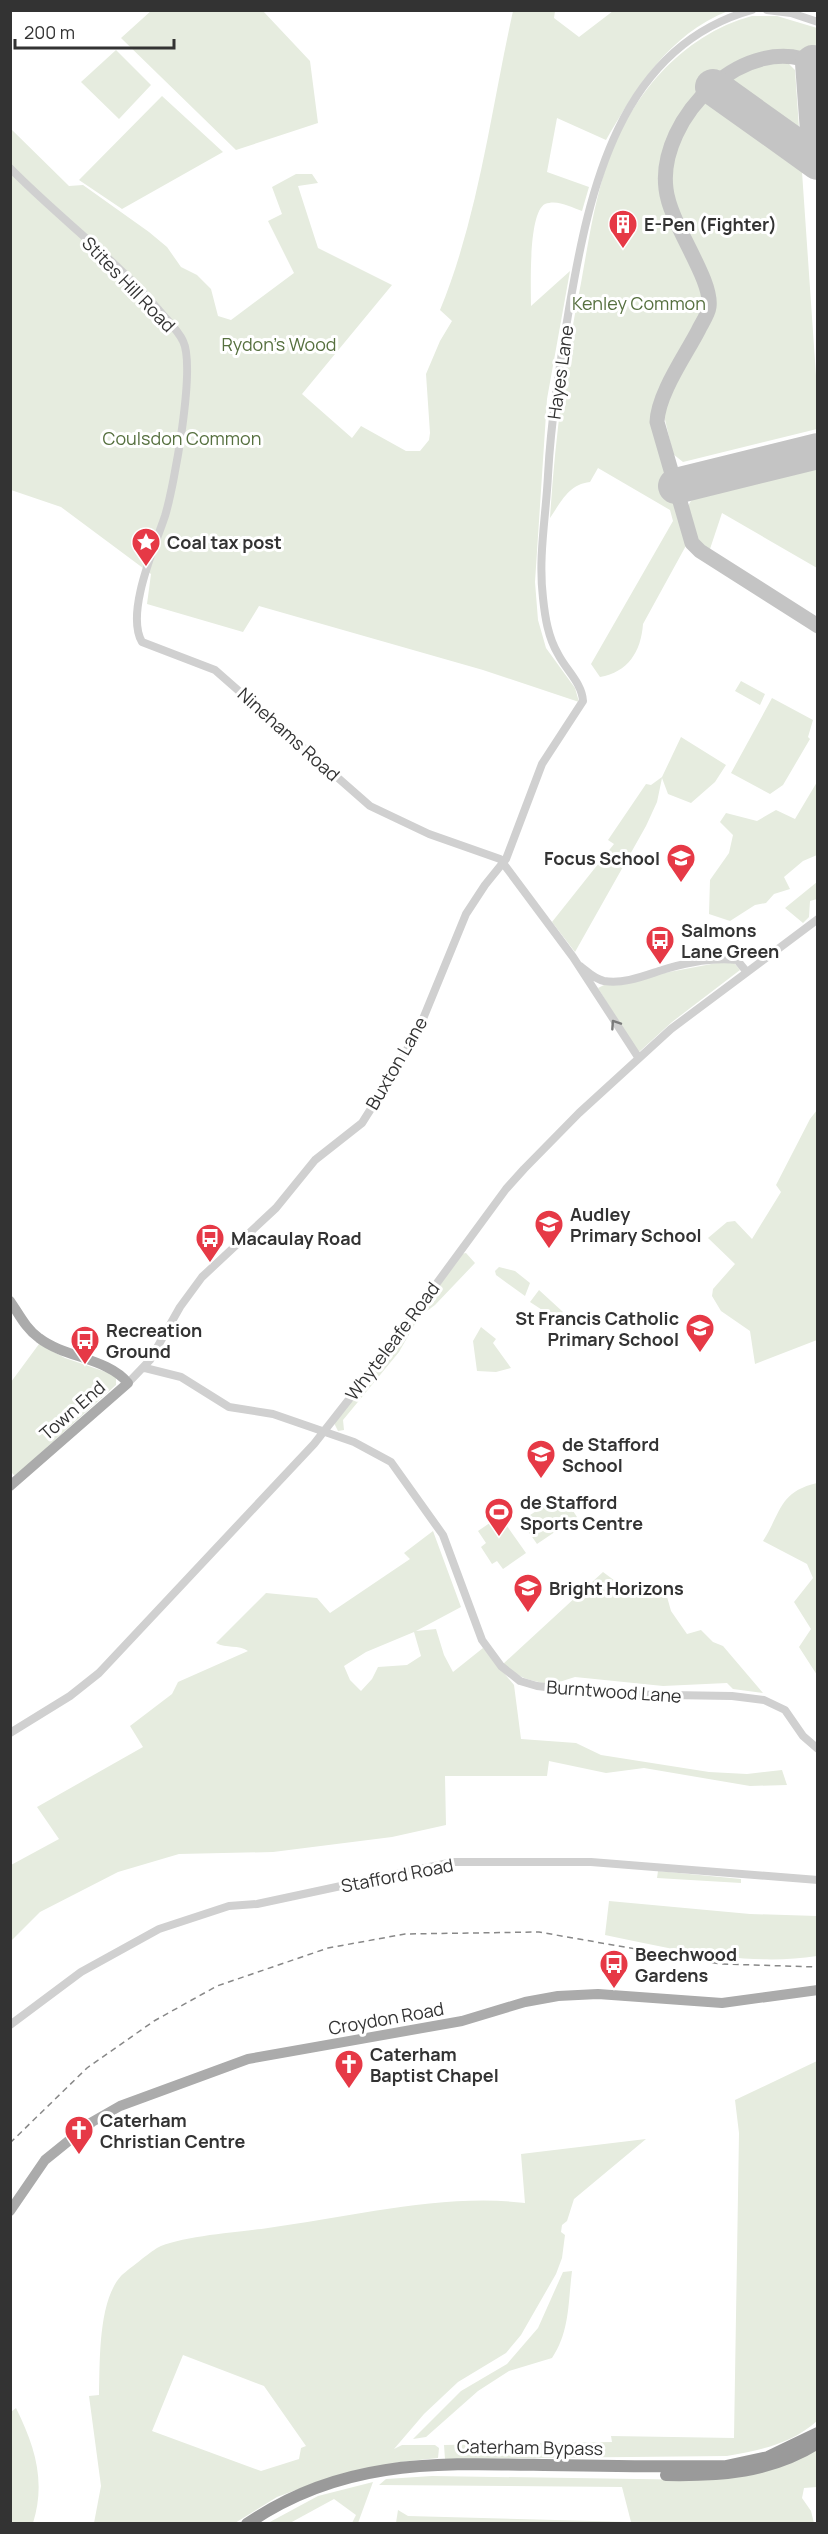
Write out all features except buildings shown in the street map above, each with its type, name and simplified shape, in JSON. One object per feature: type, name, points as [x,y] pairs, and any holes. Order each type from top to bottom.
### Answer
[{"type":"highway","name":"Caterham Bypass","points":[[247,2523],[276,2505],[320,2485],[393,2467],[451,2463],[726,2466],[768,2457],[818,2433]]},
{"type":"highway","name":"Caterham Bypass","points":[[260,2523],[315,2494],[356,2482],[396,2474],[434,2471],[727,2474],[772,2465],[818,2443]]},
{"type":"main road","points":[[10,1301],[29,1329],[39,1339],[55,1348],[112,1370],[128,1383]]},
{"type":"main road","name":"Town End","points":[[10,1486],[128,1383]]},
{"type":"main road","name":"Croydon Road","points":[[10,2211],[45,2160],[92,2121],[120,2106],[249,2059],[430,2027],[558,1996],[598,1994],[722,2003],[818,1990]]},
{"type":"street","name":"Hayes Lane","points":[[581,690],[553,644],[546,619],[541,569],[557,377],[594,189],[609,146],[621,123],[641,90],[658,69],[694,35],[714,23],[752,10]]},
{"type":"street","points":[[767,10],[791,13],[818,22]]},
{"type":"street","name":"Stites Hill Road","points":[[10,168],[136,286],[184,342],[187,377],[172,481],[165,516],[147,567]]},
{"type":"street","name":"Ninehams Road","points":[[147,567],[137,628],[142,642],[215,670],[370,806],[429,834],[493,855],[503,864]]},
{"type":"street","name":"Buxton Lane","points":[[128,1383],[145,1368],[180,1307],[202,1277],[276,1208],[315,1160],[362,1123],[400,1065],[418,1031],[466,914],[479,892],[503,864],[542,764],[584,701],[581,690]]},
{"type":"street","points":[[503,864],[517,879],[577,964],[638,1058]]},
{"type":"street","name":"Whyteleafe Road","points":[[10,1733],[70,1696],[114,1657],[314,1444],[390,1347],[506,1189],[670,1029],[818,919]]},
{"type":"street","points":[[577,964],[602,981],[633,980],[705,960],[758,962]]},
{"type":"street","points":[[737,960],[746,971]]},
{"type":"street","points":[[594,991],[602,981]]},
{"type":"street","name":"Burntwood Lane","points":[[145,1368],[180,1377],[229,1407],[273,1414],[354,1442],[385,1457],[409,1484],[443,1535],[482,1640],[509,1675],[537,1686],[607,1694],[732,1696],[764,1700],[786,1710],[803,1736],[818,1749]]},
{"type":"street","name":"Stafford Road","points":[[10,2025],[81,1972],[159,1929],[229,1906],[256,1904],[453,1862],[585,1862],[818,1880]]},
{"type":"green space","points":[[152,10],[263,11],[310,61],[318,123],[236,150],[121,38]]},
{"type":"green space","name":"Coulsdon Common","points":[[513,11],[555,11],[554,18],[579,37],[613,11],[728,11],[707,21],[671,48],[642,82],[606,140],[557,118],[547,172],[589,187],[582,211],[559,203],[545,204],[540,210],[533,235],[531,306],[570,271],[547,399],[535,582],[538,620],[546,648],[575,688],[579,702],[483,670],[259,606],[243,632],[147,604],[151,574],[61,507],[11,490],[10,128],[69,186],[83,185],[167,247],[181,267],[197,275],[211,289],[218,316],[231,320],[294,273],[268,221],[282,214],[272,187],[296,174],[312,174],[318,183],[298,186],[318,248],[392,285],[302,394],[352,438],[361,426],[406,451],[420,451],[429,440],[430,433],[426,374],[440,341],[452,321],[440,310],[465,237],[483,162]]},
{"type":"green space","name":"Kenley Common","points":[[752,16],[777,16],[817,28],[817,60],[777,53],[757,56],[737,63],[693,102],[676,127],[665,154],[662,186],[667,213],[677,238],[703,287],[705,310],[654,410],[654,422],[688,542],[643,624],[636,652],[618,671],[600,677],[591,664],[673,521],[670,510],[598,468],[590,482],[576,486],[566,495],[550,518],[565,371],[595,210],[606,167],[616,141],[644,94],[661,73],[702,38],[726,25]]},
{"type":"green space","points":[[116,50],[151,85],[119,119],[81,82]]},
{"type":"green space","points":[[786,61],[795,70],[817,390],[817,429],[683,462],[673,454],[663,411],[711,319],[714,295],[710,281],[686,234],[672,193],[670,174],[672,154],[678,136],[690,117],[726,83],[751,67]]},
{"type":"green space","points":[[162,96],[223,152],[122,209],[79,180]]},
{"type":"green space","points":[[817,467],[817,568],[722,513],[710,549],[697,542],[690,525],[688,512],[688,507],[695,497]]},
{"type":"green space","points":[[741,681],[765,694],[760,705],[735,691]]},
{"type":"green space","points":[[772,698],[813,720],[808,737],[810,739],[783,785],[770,794],[731,773]]},
{"type":"green space","points":[[681,737],[726,765],[715,782],[691,803],[668,794],[662,778],[657,802],[646,826],[575,952],[552,922],[614,844],[608,840],[646,784],[651,785],[662,777]]},
{"type":"green space","points":[[817,782],[817,855],[803,861],[784,877],[790,889],[774,894],[766,903],[755,905],[730,921],[709,914],[710,880],[729,853],[733,835],[720,822],[726,813],[757,821],[776,810],[795,819]]},
{"type":"green space","points":[[817,882],[817,899],[810,901],[809,917],[803,923],[785,908]]},
{"type":"green space","points":[[722,962],[734,963],[740,970],[672,1022],[638,1053],[598,988],[606,984]]},
{"type":"green space","points":[[817,1110],[817,1340],[755,1364],[750,1331],[721,1311],[712,1296],[713,1289],[735,1264],[708,1238],[727,1222],[735,1221],[752,1239],[781,1192],[776,1185],[810,1119]]},
{"type":"green space","points":[[466,1253],[475,1263],[435,1305],[419,1317],[399,1352],[343,1420],[344,1430],[338,1431],[334,1423],[461,1254]]},
{"type":"green space","points":[[499,1267],[515,1271],[530,1283],[525,1296],[496,1275],[495,1271]]},
{"type":"green space","points":[[539,1290],[563,1312],[556,1319],[530,1302]]},
{"type":"green space","points":[[481,1327],[496,1339],[493,1343],[511,1368],[496,1372],[477,1371],[473,1341]]},
{"type":"green space","points":[[39,1344],[65,1358],[112,1374],[116,1377],[116,1385],[15,1476],[11,1472],[11,1382]]},
{"type":"green space","points":[[817,1483],[817,1675],[799,1647],[811,1629],[794,1602],[813,1578],[807,1564],[763,1541],[788,1497]]},
{"type":"green space","points":[[562,1494],[577,1517],[537,1544],[521,1521]]},
{"type":"green space","name":"de Stafford Sports Centre","points":[[500,1516],[526,1553],[503,1569],[497,1561],[492,1564],[481,1547],[486,1543],[478,1531]]},
{"type":"green space","points":[[433,1531],[461,1607],[416,1631],[436,1629],[444,1655],[453,1672],[483,1648],[514,1685],[521,1739],[576,1743],[601,1755],[709,1772],[747,1774],[782,1770],[787,1785],[750,1786],[644,1768],[606,1773],[549,1761],[547,1776],[445,1776],[446,1825],[392,1837],[273,1852],[179,1854],[118,1872],[40,1912],[11,1941],[11,1865],[59,1839],[37,1807],[143,1747],[130,1726],[172,1694],[178,1682],[248,1651],[216,1643],[266,1593],[317,1598],[330,1613],[410,1559],[404,1553]],"holes":[[[414,1632],[421,1656],[407,1665],[378,1667],[372,1679],[361,1691],[350,1680],[344,1666],[366,1652]]]},
{"type":"green space","points":[[603,1572],[634,1595],[664,1586],[671,1611],[687,1634],[701,1630],[713,1642],[723,1646],[763,1693],[733,1689],[727,1683],[663,1686],[575,1677],[556,1683],[556,1685],[521,1676],[503,1664]]},
{"type":"green space","points":[[658,1871],[741,1879],[741,1883],[657,1878]]},
{"type":"green space","points":[[609,1901],[750,1914],[817,1916],[817,1956],[791,1959],[737,1958],[683,1951],[605,1935]]},
{"type":"green space","points":[[817,2061],[817,2421],[786,2441],[727,2456],[445,2459],[444,2445],[612,2442],[611,2436],[734,2438],[739,2133],[735,2100]]},
{"type":"green space","points":[[646,2139],[574,2199],[567,2221],[562,2225],[561,2232],[565,2235],[562,2258],[556,2274],[521,2335],[506,2353],[458,2382],[424,2414],[394,2449],[402,2445],[435,2445],[439,2448],[438,2458],[400,2462],[326,2479],[277,2497],[235,2523],[94,2523],[101,2486],[89,2396],[99,2395],[100,2349],[104,2316],[113,2287],[123,2274],[157,2248],[195,2237],[430,2204],[462,2201],[525,2203],[521,2154]],"holes":[[[183,2355],[264,2386],[306,2446],[301,2448],[299,2459],[261,2471],[152,2431]]]},
{"type":"green space","points":[[572,2271],[565,2327],[552,2358],[509,2371],[478,2391],[426,2437],[413,2439],[461,2391],[507,2364],[538,2328],[563,2272]]},
{"type":"green space","points":[[16,2408],[33,2450],[36,2464],[38,2493],[33,2523],[11,2523],[11,2412]]},
{"type":"green space","points":[[817,2448],[817,2487],[804,2488],[802,2498],[811,2511],[814,2523],[396,2523],[398,2510],[408,2516],[631,2522],[622,2487],[379,2485],[386,2479],[432,2476],[703,2480]]},
{"type":"green space","points":[[373,2482],[358,2523],[352,2523],[356,2515],[334,2499],[290,2523],[268,2523],[318,2496]]},
{"type":"taxiway","points":[[818,65],[791,57],[763,59],[736,69],[712,86],[691,109],[676,134],[667,162],[666,189],[675,219],[705,282],[709,307],[667,387],[657,422],[692,543],[700,551],[818,626]]},
{"type":"runway","points":[[813,63],[818,131]]},
{"type":"runway","points":[[713,87],[818,162]]},
{"type":"runway","points":[[676,486],[818,451]]},
{"type":"railway","points":[[10,2143],[87,2068],[154,2021],[217,1986],[328,1948],[405,1934],[539,1932],[721,1964],[818,1967]]},
{"type":"place","name":"E-Pen (Fighter)","points":[[623,250]]},
{"type":"place","name":"Coal tax post","points":[[146,568]]},
{"type":"place","name":"Focus School","points":[[681,884]]},
{"type":"place","name":"Salmons Lane Green","points":[[660,966]]},
{"type":"place","name":"Audley Primary School","points":[[549,1250]]},
{"type":"place","name":"Macaulay Road","points":[[210,1264]]},
{"type":"place","name":"St Francis Catholic Primary School","points":[[700,1354]]},
{"type":"place","name":"Recreation Ground","points":[[85,1366]]},
{"type":"place","name":"de Stafford School","points":[[541,1480]]},
{"type":"place","name":"de Stafford Sports Centre","points":[[499,1538]]},
{"type":"place","name":"Bright Horizons","points":[[528,1614]]},
{"type":"place","name":"Beechwood Gardens","points":[[614,1990]]},
{"type":"place","name":"Caterham Baptist Chapel","points":[[349,2090]]},
{"type":"place","name":"Caterham Christian Centre","points":[[79,2156]]},
{"type":"park label","name":"Rydon's Wood","points":[[279,344]]}]
